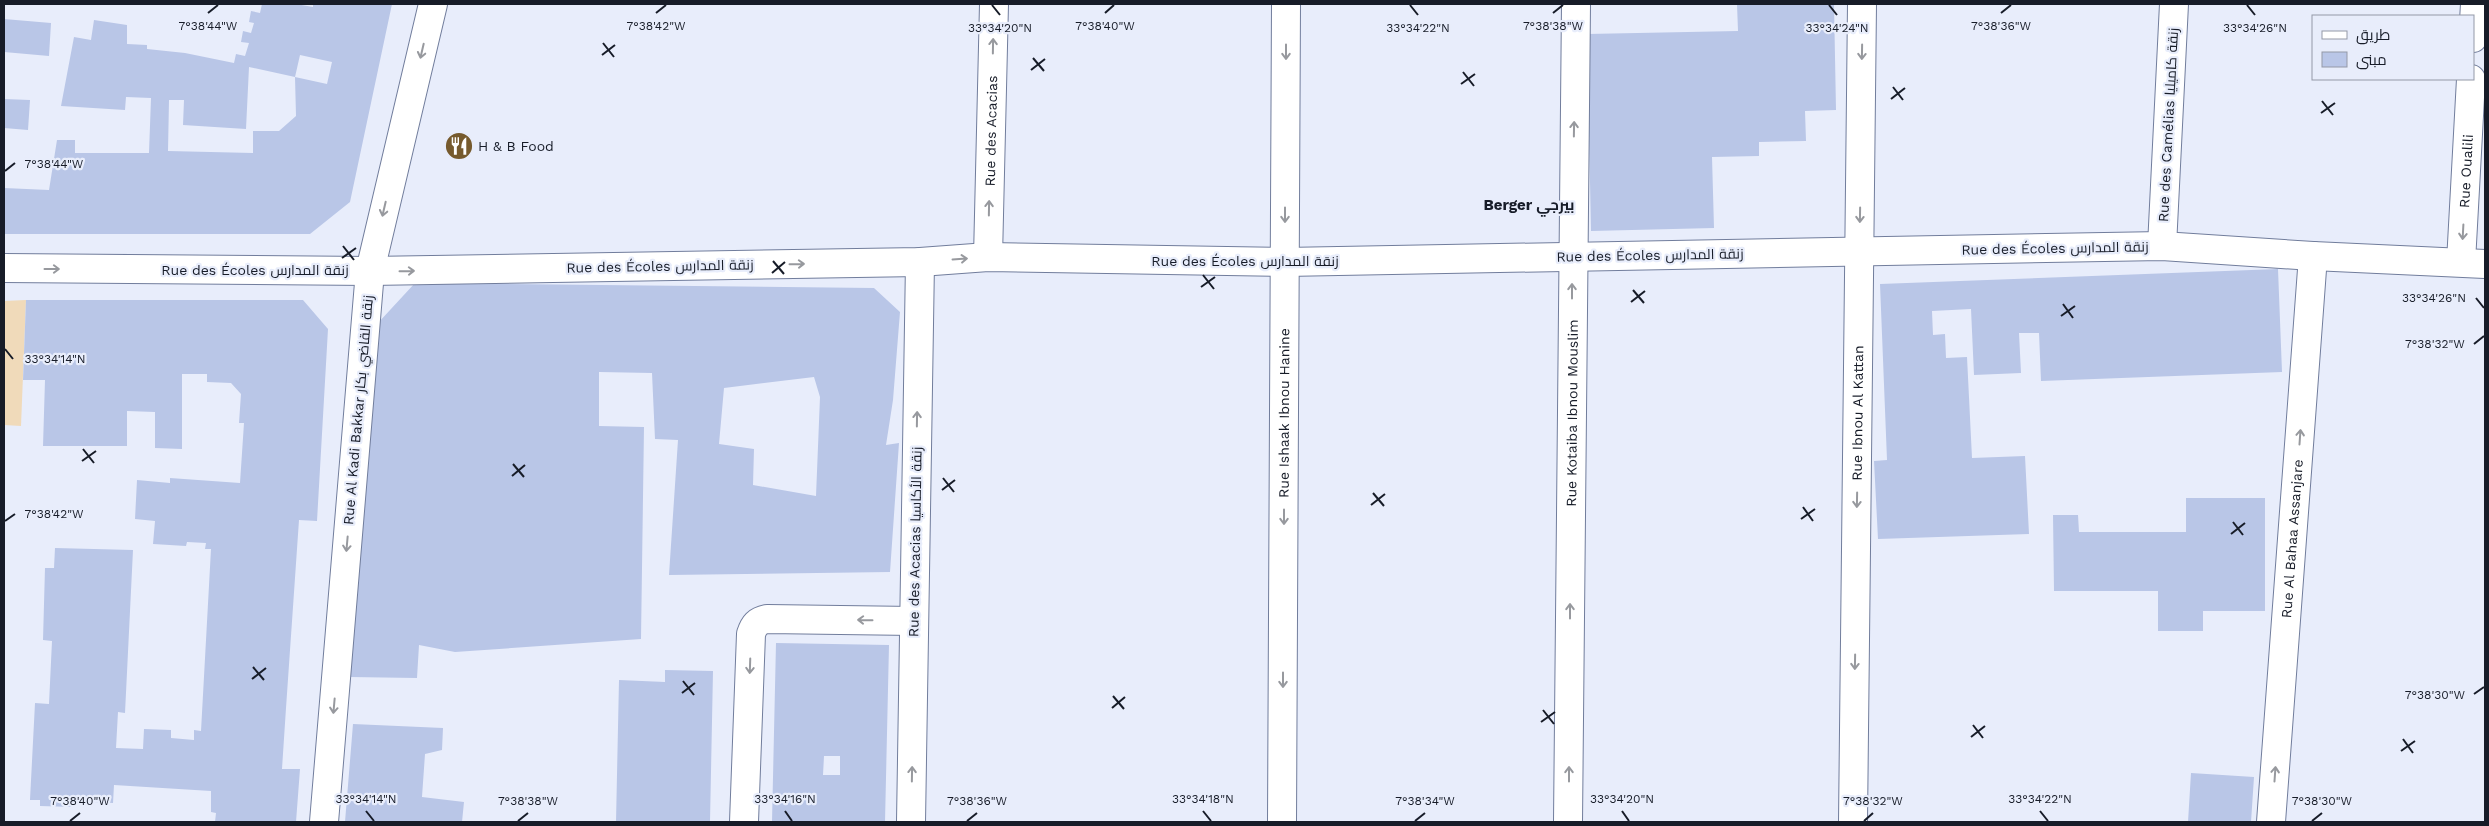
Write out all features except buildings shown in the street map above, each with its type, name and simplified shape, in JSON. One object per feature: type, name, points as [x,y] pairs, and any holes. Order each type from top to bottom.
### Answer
[{"type":"street","name":"Rue Al Kadi Bakkar زنقة القاضي بكار","points":[[324,822],[370,271],[433,4]]},
{"type":"street","name":"Rue des Acacias","points":[[988,257],[994,4]]},
{"type":"street","name":"Rue Ishaak Ibnou Hanine","points":[[1282,822],[1286,4]]},
{"type":"street","name":"Rue Kotaiba Ibnou Mouslim","points":[[1568,822],[1576,4]]},
{"type":"street","name":"Rue Ibnou Al Kattan","points":[[1853,822],[1862,4]]},
{"type":"street","name":"Rue des Camélias زنقة كاميليا","points":[[2162,246],[2174,4]]},
{"type":"street","name":"Rue Oualili","points":[[2471,80],[2473,263]]},
{"type":"street","name":"Rue des Écoles زنقة المدارس","points":[[4,268],[370,271],[920,262],[988,257],[1285,262],[2162,246],[2313,256],[2473,263]]},
{"type":"street","name":"Rue Al Bahaa Assanjare","points":[[2271,822],[2313,256]]},
{"type":"street","name":"Rue des Acacias زنقة الأكاسيا","points":[[911,822],[920,262]]},
{"type":"street","points":[[744,822],[751,634],[759,620],[914,621]]},
{"type":"shaded area","points":[[26,300],[21,426],[4,425],[4,301]]},
{"type":"place","name":"H & B Food","points":[[459,146]]},
{"type":"district","name":"Berger بيرجي","points":[[1529,205]]}]
